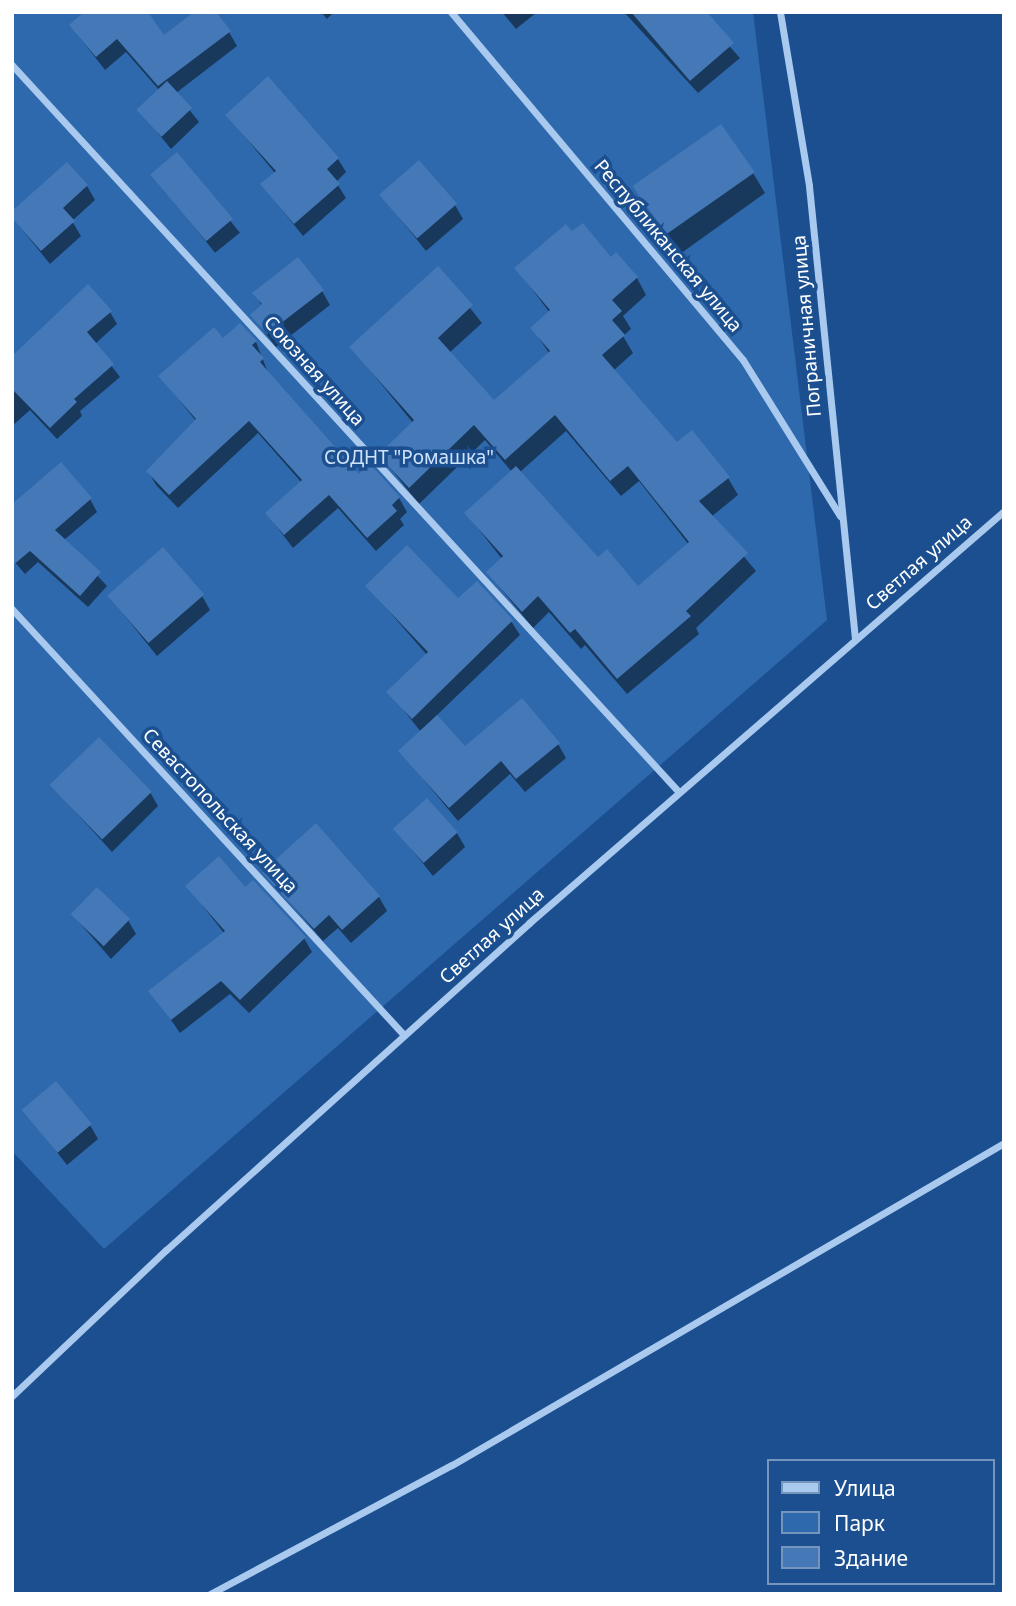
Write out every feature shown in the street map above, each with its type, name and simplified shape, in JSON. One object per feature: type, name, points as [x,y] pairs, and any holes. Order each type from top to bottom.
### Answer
[{"type":"street","name":"Республиканская улица","points":[[451,12],[743,360],[840,516]]},
{"type":"street","name":"Пограничная улица","points":[[780,12],[809,186],[840,516],[855,638]]},
{"type":"street","name":"Союзная улица","points":[[12,65],[678,791]]},
{"type":"street","name":"Светлая улица","points":[[12,1396],[166,1250],[404,1035],[678,791],[1004,511]]},
{"type":"street","name":"Севастопольская улица","points":[[12,609],[404,1035]]},
{"type":"street","points":[[210,1594],[452,1465],[1004,1143]]},
{"type":"green space","name":"СОДНТ \"Ромашка\"","points":[[12,12],[753,12],[827,620],[104,1249],[12,1151]]},
{"type":"building","points":[[84,12],[148,12],[164,35],[194,12],[216,12],[231,31],[158,86],[117,39],[96,57],[69,25]]},
{"type":"building","points":[[631,12],[707,12],[734,43],[690,81]]},
{"type":"building","points":[[268,76],[339,158],[327,169],[340,184],[294,224],[260,184],[276,171],[225,115]]},
{"type":"building","points":[[167,81],[192,108],[162,137],[136,110]]},
{"type":"building","points":[[721,124],[755,172],[666,234],[633,186]]},
{"type":"building","points":[[177,152],[233,219],[206,241],[150,174]]},
{"type":"building","points":[[419,160],[457,204],[417,239],[379,195]]},
{"type":"building","points":[[67,162],[88,185],[63,208],[75,221],[41,251],[12,218],[12,211]]},
{"type":"building","points":[[583,223],[611,257],[616,252],[638,277],[612,300],[622,311],[612,320],[625,335],[602,355],[677,442],[692,430],[730,477],[699,501],[748,553],[686,611],[691,616],[617,679],[575,629],[570,633],[538,596],[522,612],[486,572],[503,556],[464,513],[516,466],[598,557],[607,549],[638,586],[689,542],[628,466],[610,481],[555,415],[505,460],[474,425],[409,488],[378,455],[414,420],[349,347],[438,266],[473,305],[438,338],[494,400],[550,351],[530,328],[550,310],[514,268],[566,224],[572,231]]},
{"type":"building","points":[[298,257],[324,290],[267,334],[250,315],[262,304],[252,293]]},
{"type":"building","points":[[88,284],[112,311],[87,332],[114,364],[74,399],[77,402],[50,428],[12,389],[12,356]]},
{"type":"building","points":[[240,323],[257,341],[252,345],[264,358],[260,362],[359,474],[369,463],[400,497],[392,505],[397,511],[367,538],[329,495],[284,535],[265,513],[302,480],[249,421],[169,495],[146,471],[196,419],[158,376],[214,327],[223,338]]},
{"type":"building","points":[[61,462],[92,498],[55,530],[101,572],[80,596],[30,551],[12,566],[12,504]]},
{"type":"building","points":[[407,545],[458,598],[477,581],[513,620],[412,719],[386,692],[428,652],[365,586]]},
{"type":"building","points":[[163,547],[204,595],[148,643],[107,596]]},
{"type":"building","points":[[522,698],[560,743],[516,779],[501,761],[449,808],[398,751],[437,715],[465,746]]},
{"type":"building","points":[[99,737],[152,792],[102,840],[49,785]]},
{"type":"building","points":[[427,798],[458,832],[424,863],[393,829]]},
{"type":"building","points":[[316,823],[380,896],[342,930],[329,915],[314,929],[262,872]]},
{"type":"building","points":[[219,856],[245,887],[253,880],[306,937],[240,1000],[221,981],[171,1020],[148,991],[225,931],[185,886]]},
{"type":"building","points":[[97,887],[130,919],[104,946],[71,914]]},
{"type":"building","points":[[56,1081],[92,1124],[58,1153],[22,1110]]}]
